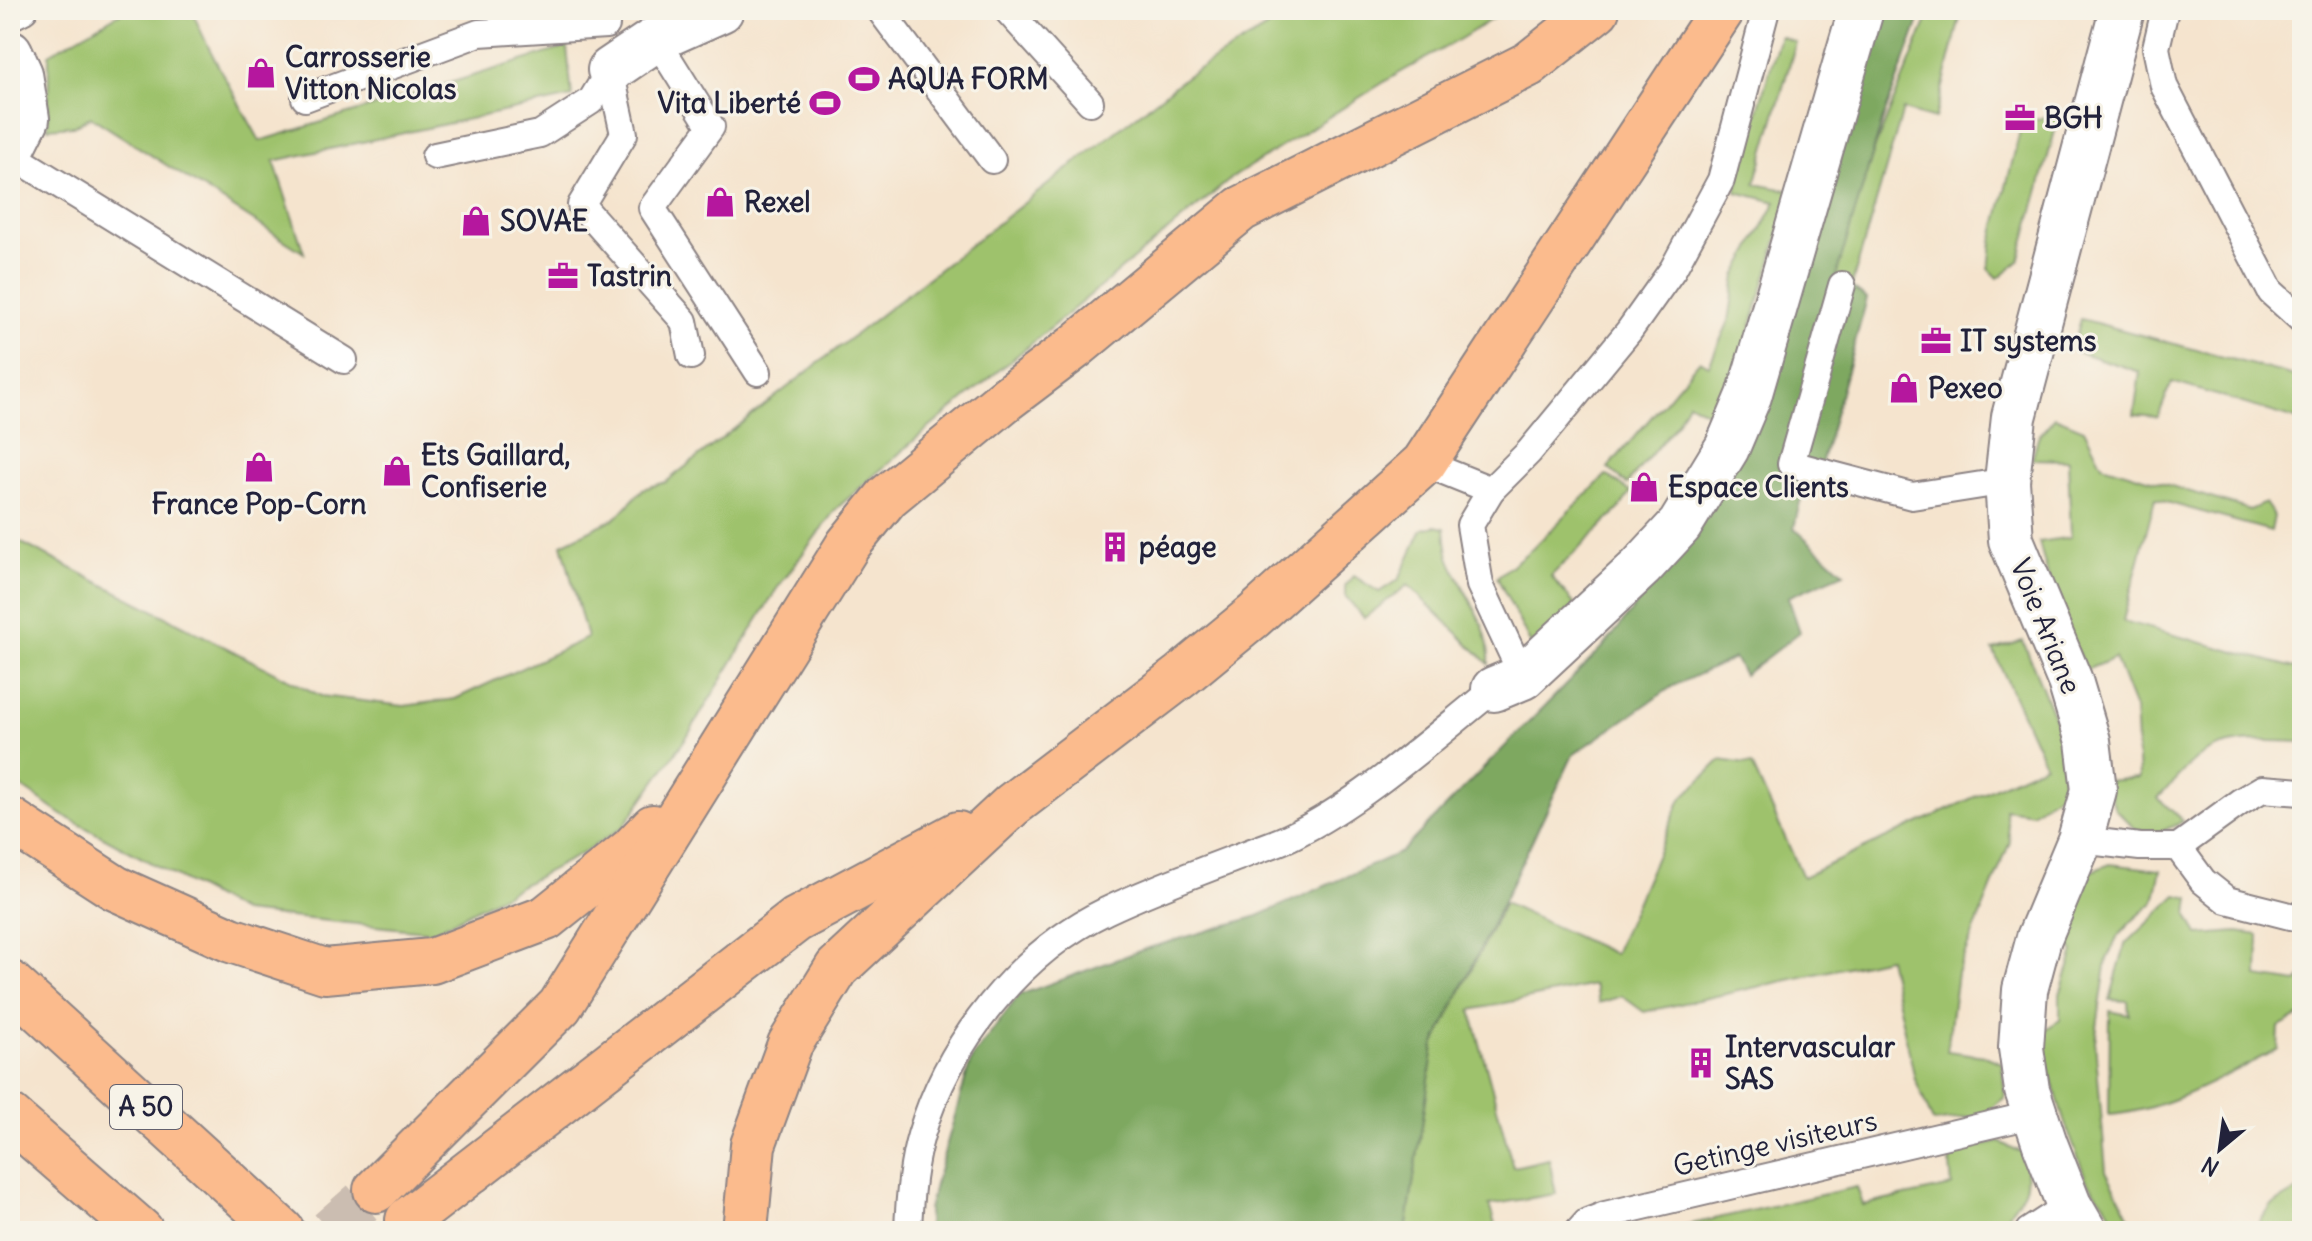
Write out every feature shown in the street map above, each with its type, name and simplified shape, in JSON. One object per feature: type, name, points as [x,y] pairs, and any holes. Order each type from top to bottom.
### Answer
[{"type":"highway","points":[[376,1190],[560,1006],[848,545],[887,497],[1241,209],[1529,64],[1597,10]]},
{"type":"highway","points":[[745,1231],[753,1145],[790,1044],[837,968],[1012,805],[1254,616],[1424,463],[1722,10]]},
{"type":"highway","points":[[10,820],[115,888],[231,940],[325,971],[432,961],[546,918],[631,850],[709,767]]},
{"type":"highway","points":[[408,1220],[796,920],[1012,805]]},
{"type":"highway","name":"A 50","points":[[10,983],[282,1231]]},
{"type":"highway","points":[[10,1119],[107,1231]]},
{"type":"highway","points":[[10,1119],[141,1231]]},
{"type":"street","points":[[619,40],[721,10]]},
{"type":"street","points":[[1508,683],[1641,567],[1680,525],[1727,448],[1749,396],[1861,10]]},
{"type":"street","name":"Voie Ariane","points":[[2076,1218],[2027,1090],[2021,1048],[2025,990],[2039,938],[2080,840],[2094,790],[2088,741],[2070,681],[2011,540],[2007,481],[2014,417],[2122,10]]},
{"type":"street","points":[[10,52],[20,74],[27,119],[10,154]]},
{"type":"lane","points":[[10,17],[24,10]]},
{"type":"lane","points":[[880,10],[992,160]]},
{"type":"lane","points":[[1007,10],[1090,102]]},
{"type":"lane","points":[[908,1231],[920,1136],[939,1087],[966,1038],[1003,989],[1049,947],[1103,913],[1292,836],[1373,786],[1508,683],[1480,585],[1470,525],[1491,490],[1529,452],[1629,331],[1673,269],[1721,180],[1766,10]]},
{"type":"lane","points":[[2165,10],[2156,48],[2164,86],[2271,292],[2302,320]]},
{"type":"lane","points":[[305,98],[479,33],[619,40],[711,127],[652,208],[758,372]]},
{"type":"lane","points":[[435,156],[540,134],[591,101],[619,40]]},
{"type":"lane","points":[[619,40],[624,134],[581,205],[684,321],[691,356]]},
{"type":"lane","points":[[10,154],[344,360]]},
{"type":"lane","points":[[1842,285],[1791,464],[1912,496],[2007,481]]},
{"type":"lane","points":[[1424,463],[1491,490]]},
{"type":"lane","points":[[2080,840],[2140,847],[2178,847],[2262,789],[2302,792]]},
{"type":"lane","points":[[2178,847],[2203,881],[2227,900],[2302,919]]},
{"type":"lane","name":"Getinge visiteurs","points":[[1579,1231],[1587,1222],[1605,1215],[2036,1114]]},
{"type":"lane","points":[[2029,1231],[2076,1218]]},
{"type":"green space","points":[[126,10],[192,10],[215,60],[260,141],[567,47],[572,97],[274,161],[304,253],[91,117],[73,126],[48,128],[49,54]]},
{"type":"green space","points":[[1296,10],[1506,10],[1232,178],[917,438],[836,509],[776,590],[688,735],[623,827],[581,854],[433,932],[242,912],[62,815],[10,779],[10,537],[321,696],[404,706],[455,699],[587,638],[562,544],[617,517],[643,489],[666,482],[1187,76]]},
{"type":"green space","points":[[1878,10],[1923,10],[1882,122],[1834,283],[1851,287],[1867,299],[1820,468],[1800,502],[1794,528],[1844,573],[1788,597],[1800,632],[1744,675],[1734,658],[1673,686],[1573,755],[1434,1046],[1406,1231],[928,1231],[928,1209],[971,1060],[1019,995],[1145,949],[1258,916],[1401,852],[1605,645],[1694,531]]},
{"type":"green space","points":[[1931,10],[1962,10],[1935,119],[1903,110],[1851,287],[1833,284],[1874,150]]},
{"type":"green space","points":[[1780,36],[1796,42],[1755,184],[1792,191],[1723,421],[1688,402],[1677,423],[1627,484],[1608,468],[1700,360],[1709,365],[1729,321],[1736,276],[1776,202],[1736,192]]},
{"type":"green space","points":[[2060,113],[2019,261],[1998,278],[1989,269],[1992,242],[2022,123]]},
{"type":"green space","points":[[2081,319],[2302,378],[2302,421],[2172,382],[2158,417],[2134,415],[2140,372],[2072,350]]},
{"type":"green space","points":[[2055,417],[2084,429],[2102,465],[2250,510],[2265,503],[2274,516],[2271,531],[2155,499],[2123,621],[2302,670],[2302,742],[2245,742],[2205,754],[2188,766],[2158,798],[2183,821],[2159,833],[2136,830],[2115,809],[2106,781],[2139,778],[2135,709],[2115,658],[2086,670],[2058,614],[2039,542],[2071,537],[2068,460],[2032,459],[2038,437]]},
{"type":"green space","points":[[1606,475],[1631,492],[1619,509],[1551,576],[1575,605],[1533,649],[1497,577],[1533,548]]},
{"type":"green space","points":[[1435,526],[1445,528],[1450,559],[1486,636],[1489,664],[1408,585],[1364,618],[1345,596],[1345,586],[1354,576],[1379,592],[1399,579],[1422,529]]},
{"type":"green space","points":[[2023,641],[2058,726],[2063,790],[2032,813],[2005,809],[2010,842],[1957,973],[1947,1051],[1985,1056],[2002,1063],[2005,1097],[1982,1116],[1933,1122],[1915,1079],[1888,958],[1644,1012],[1622,996],[1599,1003],[1594,985],[1471,1010],[1513,1167],[1549,1159],[1556,1194],[1489,1205],[1497,1231],[1406,1231],[1434,1046],[1504,903],[1614,954],[1681,799],[1721,760],[1752,765],[1803,877],[2045,764],[1993,650]]},
{"type":"green space","points":[[2110,864],[2161,870],[2154,902],[2118,936],[2107,959],[2095,1041],[2106,1171],[2135,1227],[2142,1231],[2121,1231],[2086,1179],[2038,1034],[2060,1020],[2060,994],[2074,952],[2063,937],[2090,872]]},
{"type":"green space","points":[[2177,895],[2190,898],[2188,915],[2198,935],[2238,932],[2259,935],[2258,977],[2297,983],[2302,977],[2302,1015],[2279,1027],[2278,1049],[2174,1099],[2153,1107],[2109,1115],[2110,1011],[2129,1015],[2128,1001],[2110,1000],[2125,945]]},
{"type":"green space","points":[[2000,1142],[2023,1153],[2027,1173],[2023,1193],[2007,1216],[1936,1231],[1660,1231],[1857,1187],[1863,1205],[1952,1186],[1949,1153]]},
{"type":"green space","points":[[2302,1188],[2302,1231],[2253,1231],[2271,1206]]},
{"type":"tunnel","points":[[329,1231],[376,1190]]},
{"type":"place","name":"Carrosserie Vitton Nicolas","points":[[261,73]]},
{"type":"place","name":"AQUA FORM","points":[[864,79]]},
{"type":"place","name":"Vita Liberté","points":[[825,103]]},
{"type":"place","name":"BGH","points":[[2020,118]]},
{"type":"place","name":"Rexel","points":[[720,202]]},
{"type":"place","name":"SOVAE","points":[[476,221]]},
{"type":"place","name":"Tastrin","points":[[563,276]]},
{"type":"place","name":"IT systems","points":[[1936,341]]},
{"type":"place","name":"Pexeo","points":[[1904,388]]},
{"type":"place","name":"France Pop-Corn","points":[[259,467]]},
{"type":"place","name":"Ets Gaillard, Confiserie","points":[[397,471]]},
{"type":"place","name":"Espace Clients","points":[[1644,487]]},
{"type":"place","name":"péage","points":[[1115,547]]},
{"type":"place","name":"Intervascular SAS","points":[[1701,1063]]}]
